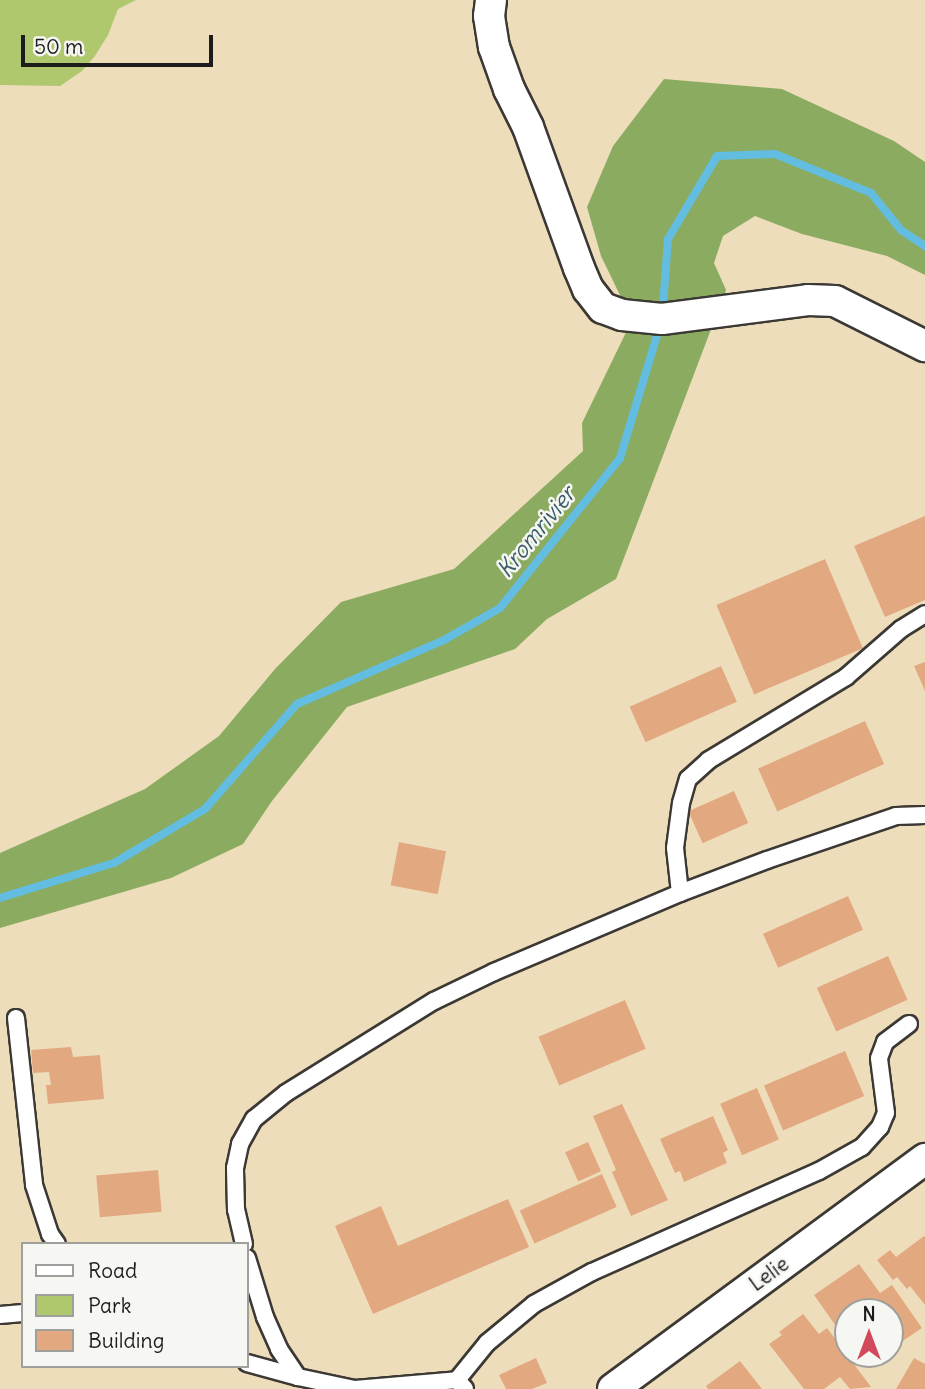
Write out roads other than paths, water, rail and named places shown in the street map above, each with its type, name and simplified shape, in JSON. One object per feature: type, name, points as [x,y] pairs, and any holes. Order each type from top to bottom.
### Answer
[{"type":"street","points":[[491,0],[489,16],[494,47],[509,89],[528,127],[588,289],[603,308],[622,315],[662,319],[808,300],[835,302],[925,346]]},
{"type":"street","name":"Lelie","points":[[613,1389],[925,1159]]},
{"type":"lane","points":[[680,892],[674,848],[688,779],[709,760],[846,677],[892,636],[925,614]]},
{"type":"lane","points":[[244,1242],[236,1210],[235,1168],[240,1144],[254,1119],[286,1093],[434,1001],[680,892],[895,816],[925,815]]},
{"type":"lane","points":[[16,1018],[34,1185],[46,1223],[56,1242]]},
{"type":"lane","points":[[248,1363],[355,1389],[461,1384],[487,1343],[534,1304],[592,1272],[819,1171],[862,1147],[880,1127],[886,1113],[880,1058],[885,1042],[909,1024]]},
{"type":"lane","points":[[248,1261],[274,1338],[298,1377]]},
{"type":"lane","points":[[0,1315],[21,1313]]},
{"type":"waterway","name":"Kromrivier","points":[[0,898],[114,863],[205,809],[297,704],[444,640],[500,608],[620,458],[662,319],[668,239],[717,156],[775,154],[871,193],[901,230],[925,246]]}]
